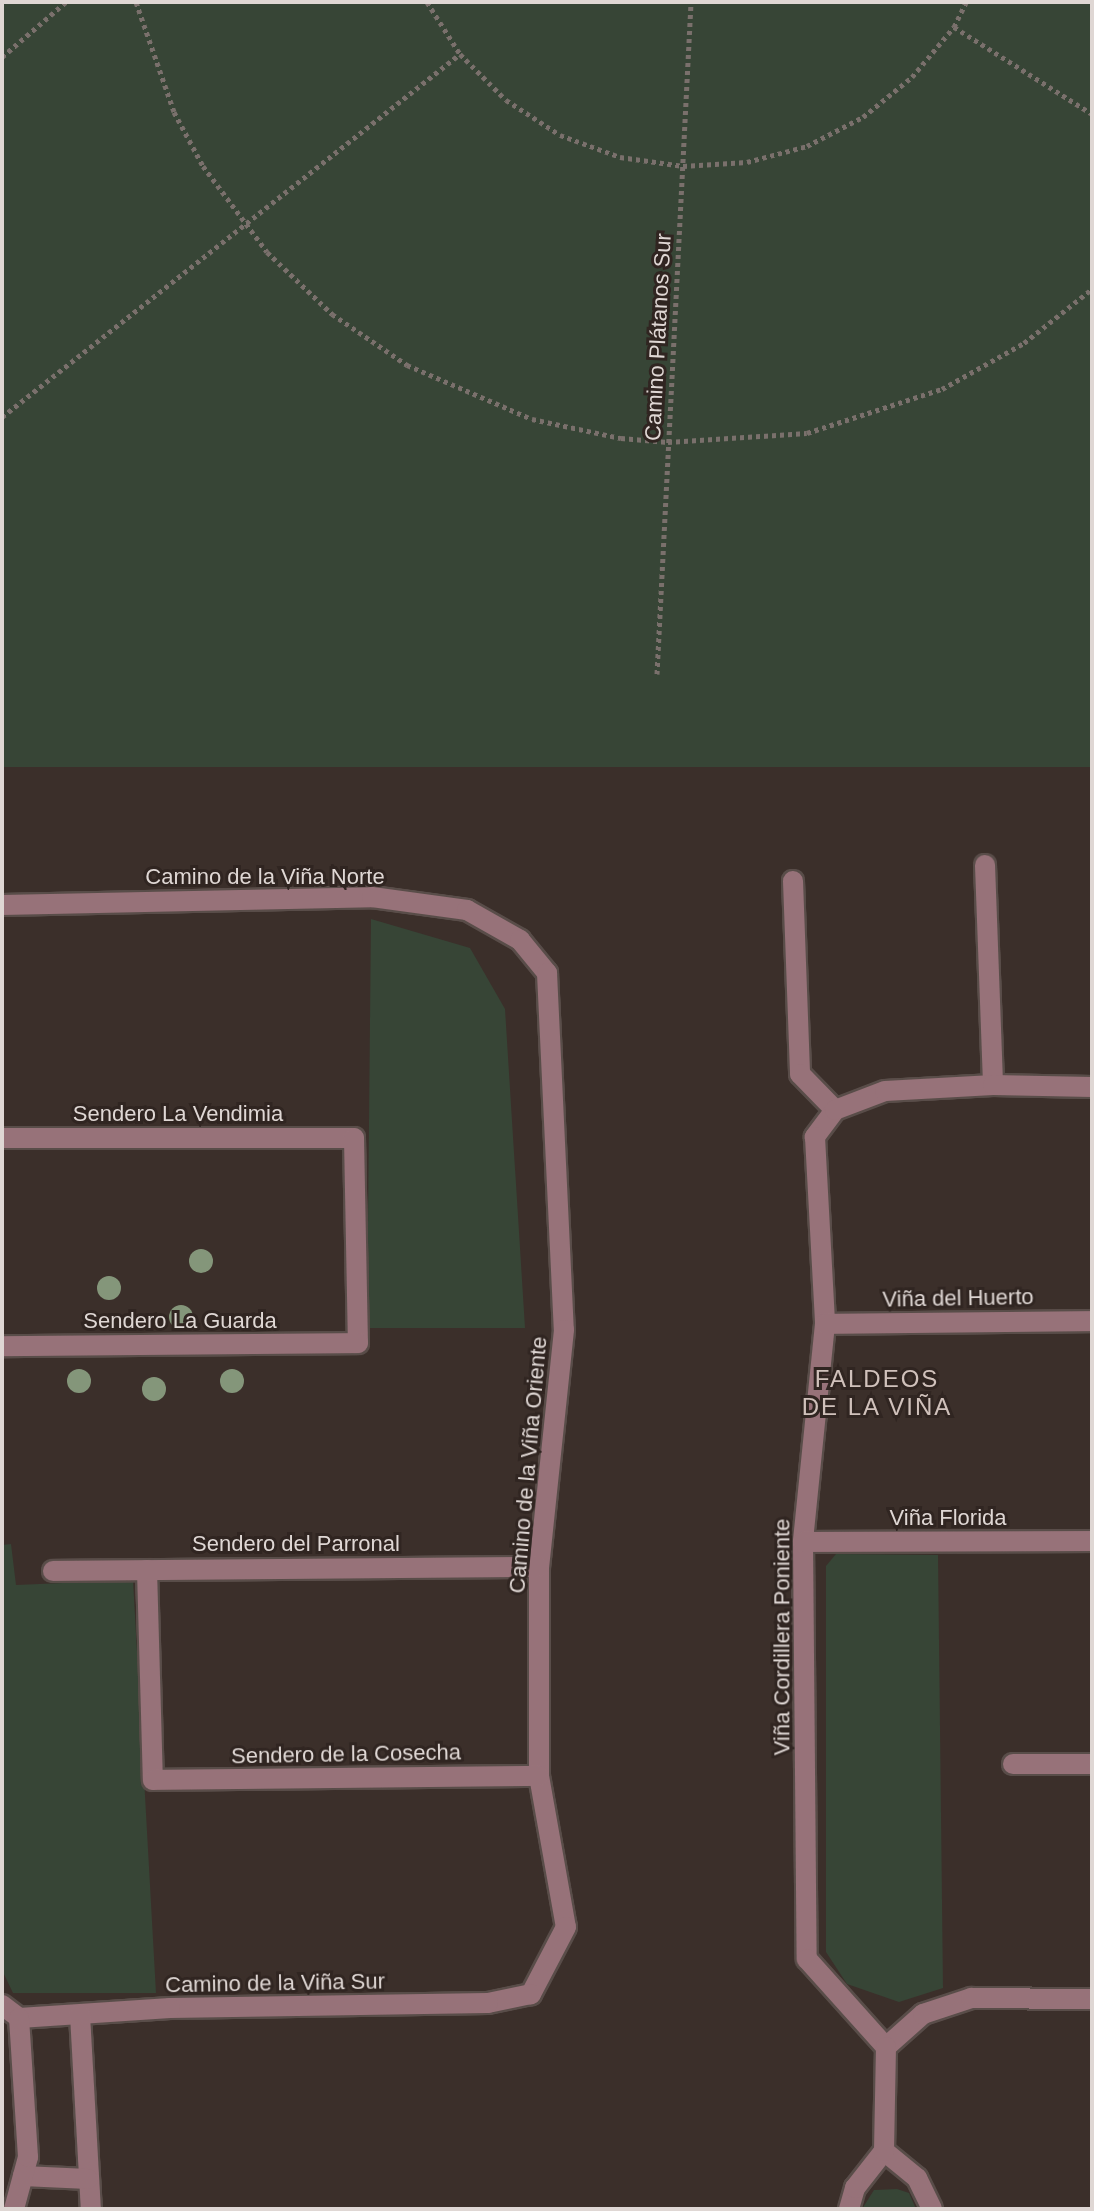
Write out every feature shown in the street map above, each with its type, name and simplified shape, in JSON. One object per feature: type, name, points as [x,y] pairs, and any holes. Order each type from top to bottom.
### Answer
[{"type":"street","points":[[985,865],[993,1085]]},
{"type":"street","points":[[793,881],[800,1074],[835,1110],[885,1091],[993,1085],[1092,1087]]},
{"type":"street","name":"Camino de la Viña Norte","points":[[2,905],[372,897],[467,910],[520,940]]},
{"type":"street","name":"Camino de la Viña Oriente","points":[[520,940],[547,973],[564,1330],[539,1567],[539,1776],[566,1927],[531,1994]]},
{"type":"street","name":"Viña Cordillera Poniente","points":[[835,1110],[815,1137],[825,1324],[803,1542],[807,1959],[886,2047]]},
{"type":"street","name":"Sendero La Vendimia","points":[[2,1138],[354,1138],[358,1343]]},
{"type":"street","name":"Viña del Huerto","points":[[825,1324],[1092,1321]]},
{"type":"street","name":"Sendero La Guarda","points":[[2,1346],[358,1343]]},
{"type":"street","name":"Viña Florida","points":[[803,1542],[1092,1541]]},
{"type":"street","name":"Sendero del Parronal","points":[[53,1571],[539,1567]]},
{"type":"street","name":"Sendero de la Cosecha","points":[[147,1570],[153,1780],[539,1776]]},
{"type":"street","points":[[1013,1764],[1092,1764]]},
{"type":"street","name":"Camino de la Viña Sur","points":[[19,2018],[170,2008],[488,2003],[531,1994]]},
{"type":"street","points":[[849,2209],[855,2188],[884,2151],[886,2047],[923,2014],[971,1998],[1092,1999]]},
{"type":"street","points":[[2,2005],[19,2018],[28,2157],[14,2209]]},
{"type":"street","points":[[80,2015],[91,2209]]},
{"type":"street","points":[[884,2151],[917,2178],[932,2209]]},
{"type":"street","points":[[23,2176],[88,2179]]},
{"type":"path","points":[[2,57],[66,2]]},
{"type":"path","points":[[136,2],[174,112],[203,166],[245,225],[332,314],[447,387],[576,430],[668,442],[791,435],[898,407],[1024,343],[1092,289]]},
{"type":"path","points":[[427,2],[460,54],[506,100],[560,135],[620,157],[683,166],[747,162],[807,146],[863,117],[912,77],[954,27],[966,2]]},
{"type":"path","name":"Camino Plátanos Sur","points":[[657,674],[691,2]]},
{"type":"path","points":[[954,27],[1092,114]]},
{"type":"path","points":[[2,417],[460,54]]},
{"type":"green space","points":[[2,2],[1092,2],[1092,767],[2,767]]},
{"type":"green space","points":[[371,919],[470,948],[505,1009],[525,1328],[367,1328]]},
{"type":"green space","points":[[11,1544],[16,1585],[133,1580],[156,1993],[13,1993],[2,1970],[2,1545]]},
{"type":"green space","points":[[836,1554],[938,1555],[943,1988],[899,2002],[847,1984],[826,1952],[826,1566]]},
{"type":"green space","points":[[897,2189],[909,2193],[916,2209],[862,2209],[874,2190]]},
{"type":"district","name":"FALDEOS DE LA VIÑA","points":[[877,1393]]}]
